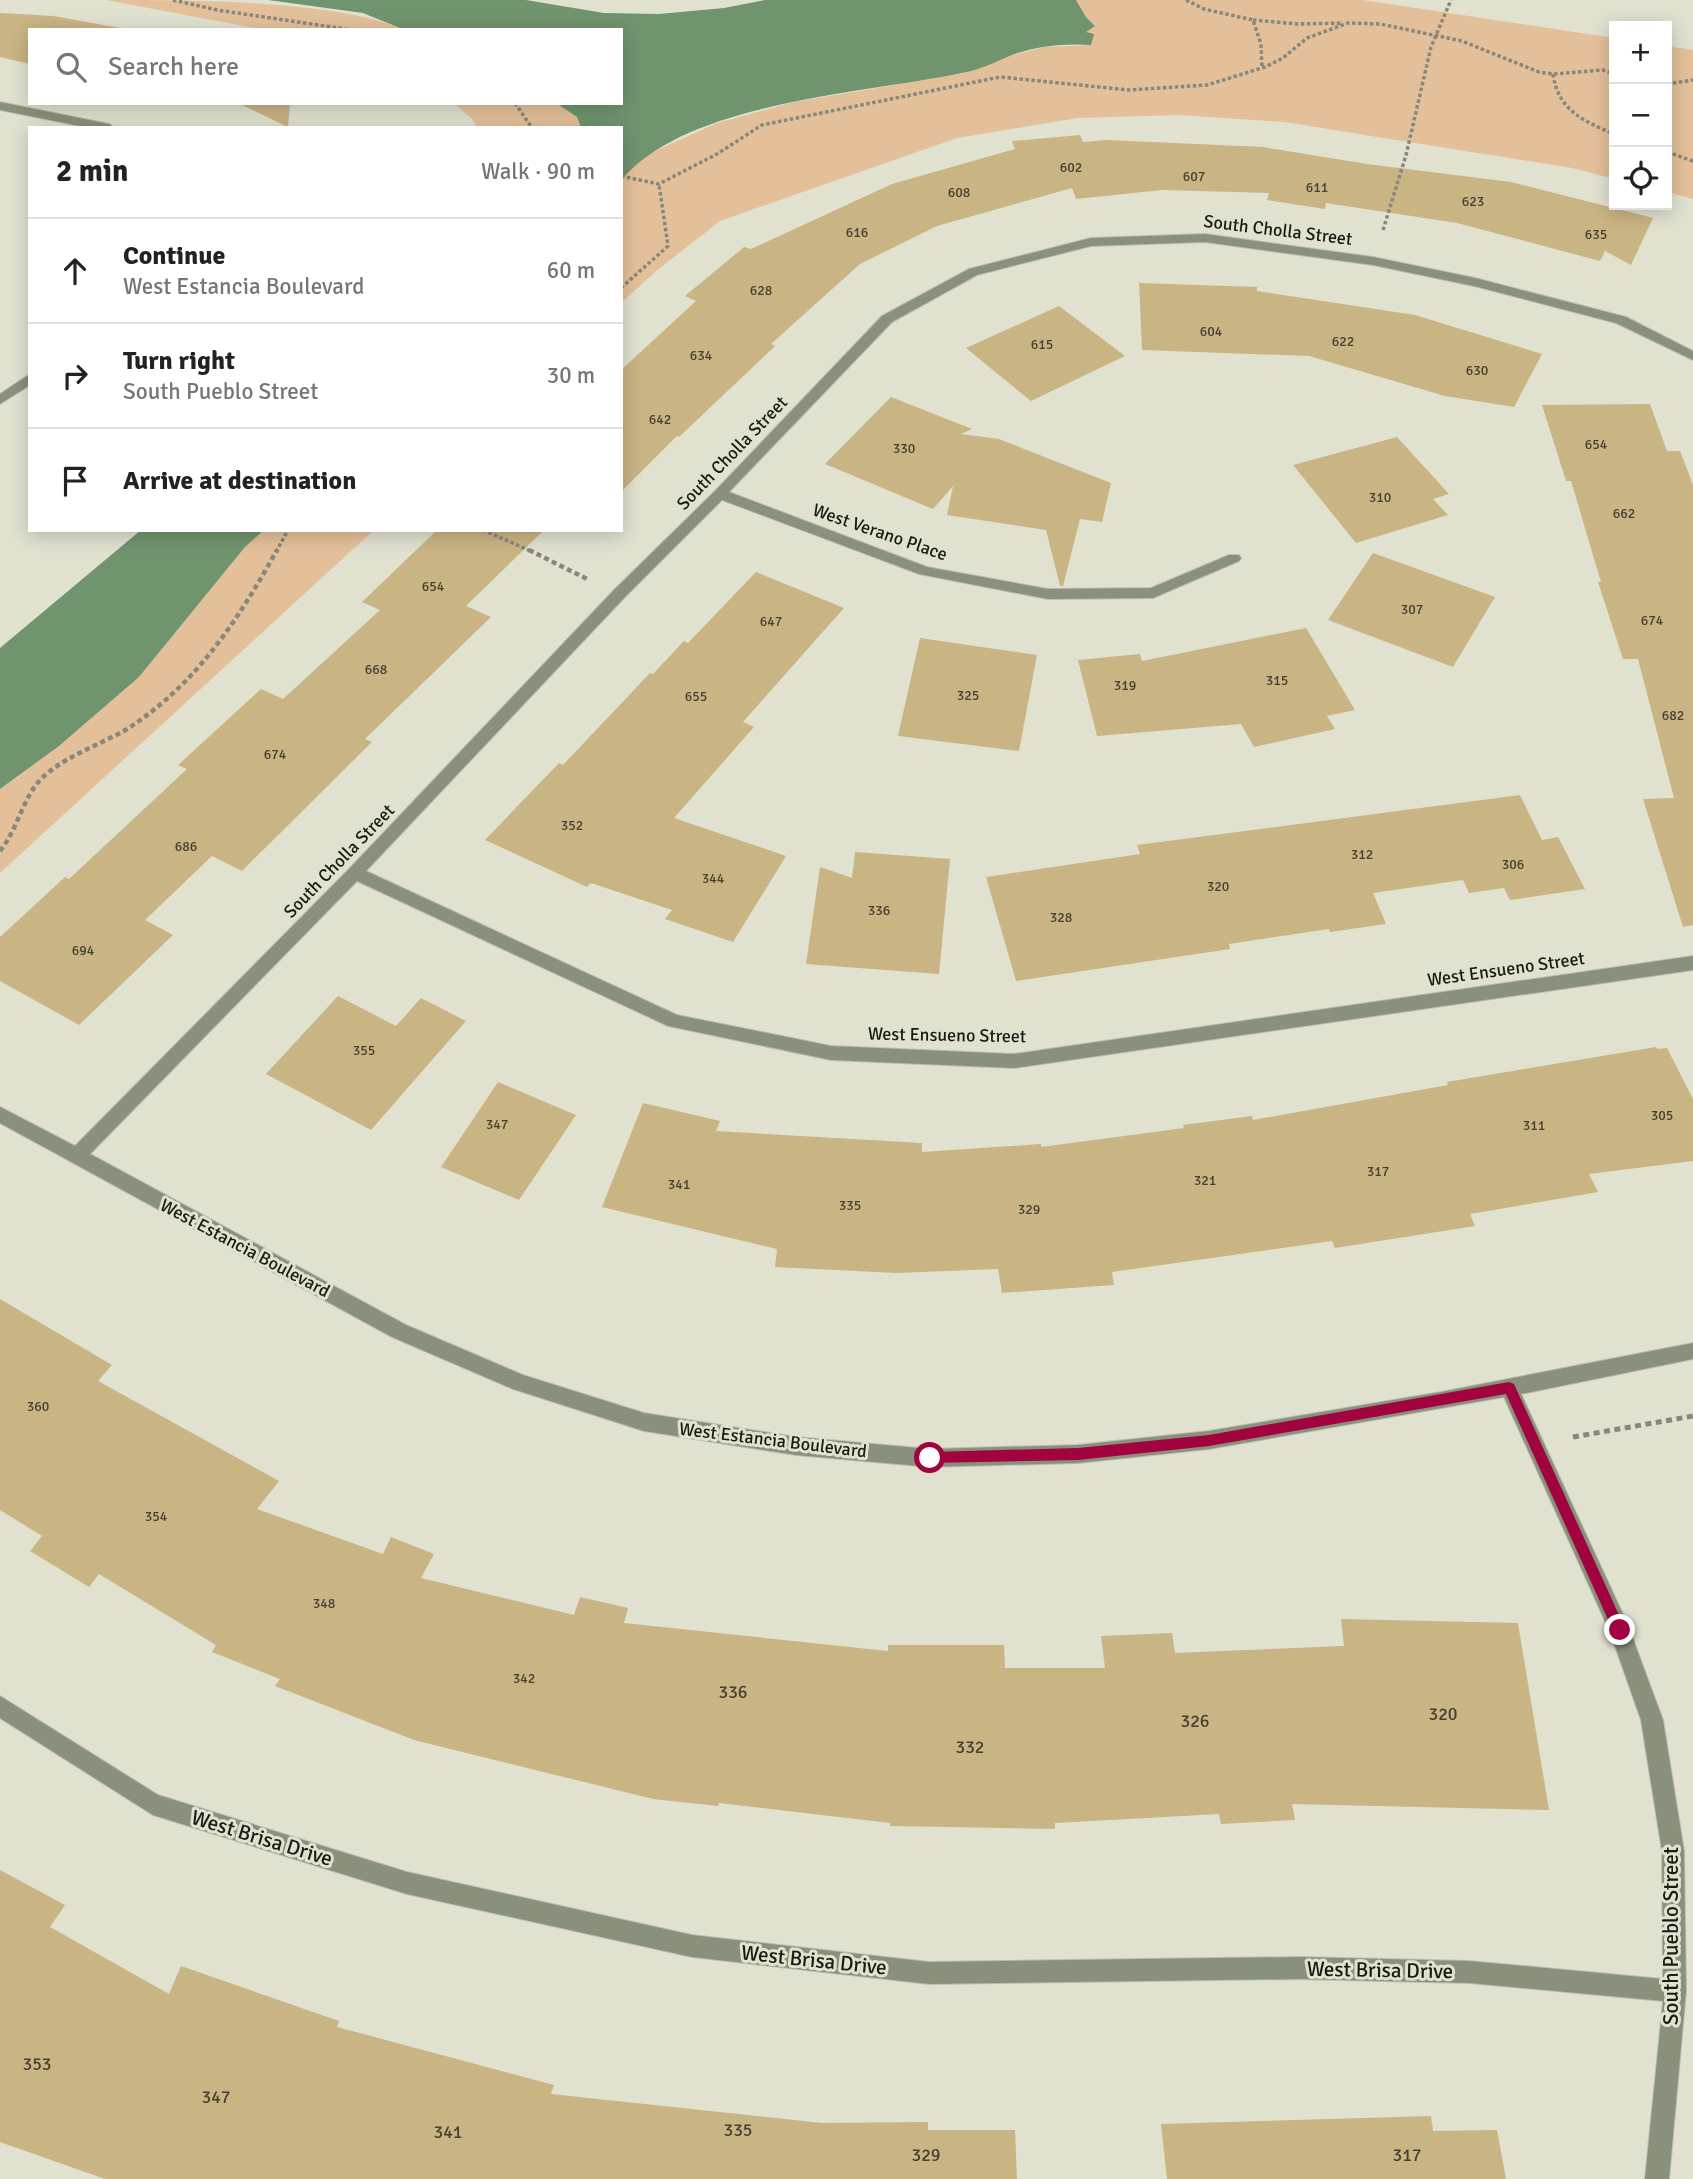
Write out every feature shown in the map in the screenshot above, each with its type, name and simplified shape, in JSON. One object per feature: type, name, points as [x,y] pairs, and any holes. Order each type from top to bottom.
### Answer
[{"type":"street","points":[[0,106],[99,126]]},
{"type":"street","name":"South Cholla Street","points":[[76,1157],[355,873],[620,594],[887,319],[973,272],[1091,242],[1205,238],[1373,261],[1475,282],[1621,320],[1693,356]]},
{"type":"street","points":[[0,400],[28,379]]},
{"type":"street","name":"West Verano Place","points":[[720,494],[924,572],[1048,594],[1153,593],[1234,558]]},
{"type":"street","name":"West Ensueno Street","points":[[355,873],[674,1021],[831,1053],[1014,1061],[1693,963]]},
{"type":"street","name":"West Estancia Boulevard","points":[[0,1114],[399,1331],[520,1383],[644,1422],[796,1447],[930,1458],[1078,1454],[1209,1440],[1509,1388],[1693,1352]]},
{"type":"street","name":"South Pueblo Street","points":[[1509,1388],[1620,1630],[1653,1720],[1673,1851],[1675,1991],[1657,2179]]},
{"type":"street","name":"West Brisa Drive","points":[[0,1706],[153,1804],[407,1883],[692,1946],[929,1973],[1299,1968],[1456,1972],[1675,1991]]},
{"type":"path","points":[[173,0],[210,11],[342,28]]},
{"type":"path","points":[[1186,0],[1204,9],[1253,20],[1297,24],[1380,24],[1462,41],[1509,62],[1553,74],[1603,70],[1609,72]]},
{"type":"path","points":[[1373,261],[1412,133],[1434,35],[1451,0]]},
{"type":"path","points":[[1253,20],[1264,53],[1262,68]]},
{"type":"path","points":[[623,176],[659,184],[717,155],[762,125],[1000,77],[1129,90],[1206,85],[1262,68],[1283,58],[1307,38],[1348,23]]},
{"type":"path","points":[[1553,74],[1557,96],[1564,108],[1576,117],[1609,132]]},
{"type":"path","points":[[1672,83],[1693,80]]},
{"type":"path","points":[[516,105],[530,126]]},
{"type":"path","points":[[1672,154],[1693,161]]},
{"type":"path","points":[[623,286],[668,246],[668,226],[659,196],[659,184]]},
{"type":"path","points":[[0,851],[8,843],[39,781],[63,761],[103,743],[137,722],[181,687],[210,657],[287,532]]},
{"type":"path","points":[[488,532],[620,594]]},
{"type":"path","points":[[1535,1444],[1693,1416]]},
{"type":"shaded area","points":[[106,0],[177,0],[302,7],[376,20],[399,28],[255,28]]},
{"type":"shaded area","points":[[268,0],[526,0],[604,13],[659,14],[724,8],[765,0],[1076,0],[1095,26],[1086,32],[1094,34],[1091,45],[1041,47],[969,72],[829,95],[731,117],[687,134],[650,154],[623,179],[623,126],[580,126],[577,117],[559,105],[623,105],[623,28],[400,28],[363,13]]},
{"type":"shaded area","points":[[1076,0],[1363,0],[1609,37],[1609,178],[1572,168],[1284,122],[1179,115],[1077,118],[957,138],[720,221],[655,272],[623,301],[623,178],[634,164],[648,154],[717,123],[794,102],[965,73],[1013,55],[1045,47],[1091,45],[1085,32],[1095,26]]},
{"type":"shaded area","points":[[1672,47],[1693,50],[1693,199],[1672,193]]},
{"type":"shaded area","points":[[456,105],[559,105],[577,117],[580,126],[476,126]]},
{"type":"shaded area","points":[[139,532],[262,532],[245,547],[139,677],[59,746],[0,789],[0,648]]},
{"type":"shaded area","points":[[262,532],[372,532],[0,873],[0,789],[59,746],[139,677],[245,547]]},
{"type":"building","points":[[0,13],[53,16],[120,28],[28,28],[28,64],[0,57]]},
{"type":"building","points":[[242,105],[290,105],[288,126]]},
{"type":"building","points":[[1080,135],[1083,142],[1107,140],[1263,147],[1367,164],[1511,182],[1609,207],[1609,210],[1621,210],[1653,218],[1631,265],[1605,251],[1600,261],[1457,223],[1326,203],[1325,209],[1267,200],[1269,193],[1162,190],[1076,199],[1072,188],[937,226],[860,264],[771,344],[775,346],[623,490],[623,368],[696,301],[685,296],[744,247],[751,249],[892,184],[1015,149],[1012,141]]},
{"type":"building","points":[[1139,283],[1257,287],[1257,291],[1415,315],[1542,354],[1514,407],[1445,396],[1309,356],[1142,350]]},
{"type":"building","points":[[1059,306],[1125,356],[1031,401],[966,348]]},
{"type":"building","points":[[891,397],[972,429],[961,434],[999,439],[1111,483],[1102,522],[1080,519],[1063,586],[1060,586],[1046,530],[947,515],[953,486],[933,509],[825,464]]},
{"type":"building","points":[[1650,404],[1667,451],[1680,451],[1693,485],[1693,925],[1683,927],[1643,799],[1674,798],[1638,659],[1623,659],[1598,582],[1601,582],[1571,481],[1566,481],[1542,405]]},
{"type":"building","points":[[1397,437],[1449,494],[1433,499],[1448,515],[1356,543],[1293,465]]},
{"type":"building","points":[[435,532],[542,532],[466,606],[491,617],[365,739],[372,742],[242,871],[212,856],[145,920],[173,935],[79,1025],[0,981],[0,937],[65,877],[69,879],[187,769],[178,765],[261,689],[283,699],[380,610],[362,602]]},
{"type":"building","points":[[1373,553],[1495,597],[1453,667],[1328,620]]},
{"type":"building","points":[[756,572],[844,608],[743,722],[754,727],[674,818],[786,856],[733,942],[665,919],[672,910],[591,883],[587,887],[485,840],[559,763],[563,765],[650,673],[653,674],[684,641],[688,643]]},
{"type":"building","points":[[1306,628],[1355,710],[1327,716],[1335,729],[1254,747],[1241,724],[1097,736],[1078,660],[1140,654],[1142,661]]},
{"type":"building","points":[[920,638],[1037,655],[1019,751],[898,736]]},
{"type":"building","points":[[1520,795],[1542,840],[1558,837],[1585,889],[1510,900],[1504,888],[1469,893],[1463,880],[1373,893],[1386,924],[1330,932],[1329,929],[1229,944],[1230,949],[1016,981],[986,877],[1140,854],[1137,845]]},
{"type":"building","points":[[855,852],[950,859],[939,974],[806,964],[820,867],[852,878]]},
{"type":"building","points":[[338,996],[396,1026],[421,998],[466,1021],[371,1130],[266,1074]]},
{"type":"building","points":[[1656,1047],[1667,1048],[1693,1099],[1693,1161],[1589,1174],[1598,1192],[1470,1214],[1475,1226],[1335,1248],[1332,1241],[1112,1272],[1114,1285],[1002,1293],[998,1269],[896,1273],[775,1267],[777,1249],[602,1207],[643,1103],[720,1121],[716,1131],[922,1143],[922,1152],[1041,1144],[1041,1147],[1252,1116],[1253,1120],[1448,1085],[1447,1082]]},
{"type":"building","points":[[498,1082],[576,1115],[519,1200],[441,1167]]},
{"type":"building","points":[[0,1299],[112,1365],[98,1381],[279,1481],[257,1509],[383,1554],[391,1537],[434,1554],[421,1578],[574,1615],[580,1597],[628,1608],[624,1623],[888,1651],[888,1645],[1004,1645],[1005,1668],[1105,1668],[1101,1636],[1172,1633],[1175,1653],[1344,1646],[1341,1619],[1518,1623],[1549,1810],[1292,1804],[1295,1820],[1221,1824],[1219,1814],[1055,1823],[1055,1829],[890,1826],[890,1823],[719,1803],[718,1806],[653,1799],[414,1740],[275,1686],[280,1679],[212,1652],[216,1645],[99,1574],[89,1587],[30,1551],[42,1536],[0,1510]]},
{"type":"building","points":[[0,1870],[65,1905],[50,1927],[169,1994],[181,1966],[339,2021],[337,2027],[554,2085],[551,2094],[822,2123],[928,2122],[928,2130],[1015,2130],[1017,2179],[105,2179],[0,2142]]},
{"type":"building","points":[[1431,2116],[1433,2131],[1497,2130],[1506,2179],[1167,2179],[1161,2124]]},
{"type":"route","points":[[930,1458],[1078,1454],[1209,1440],[1509,1388],[1620,1630]]}]
